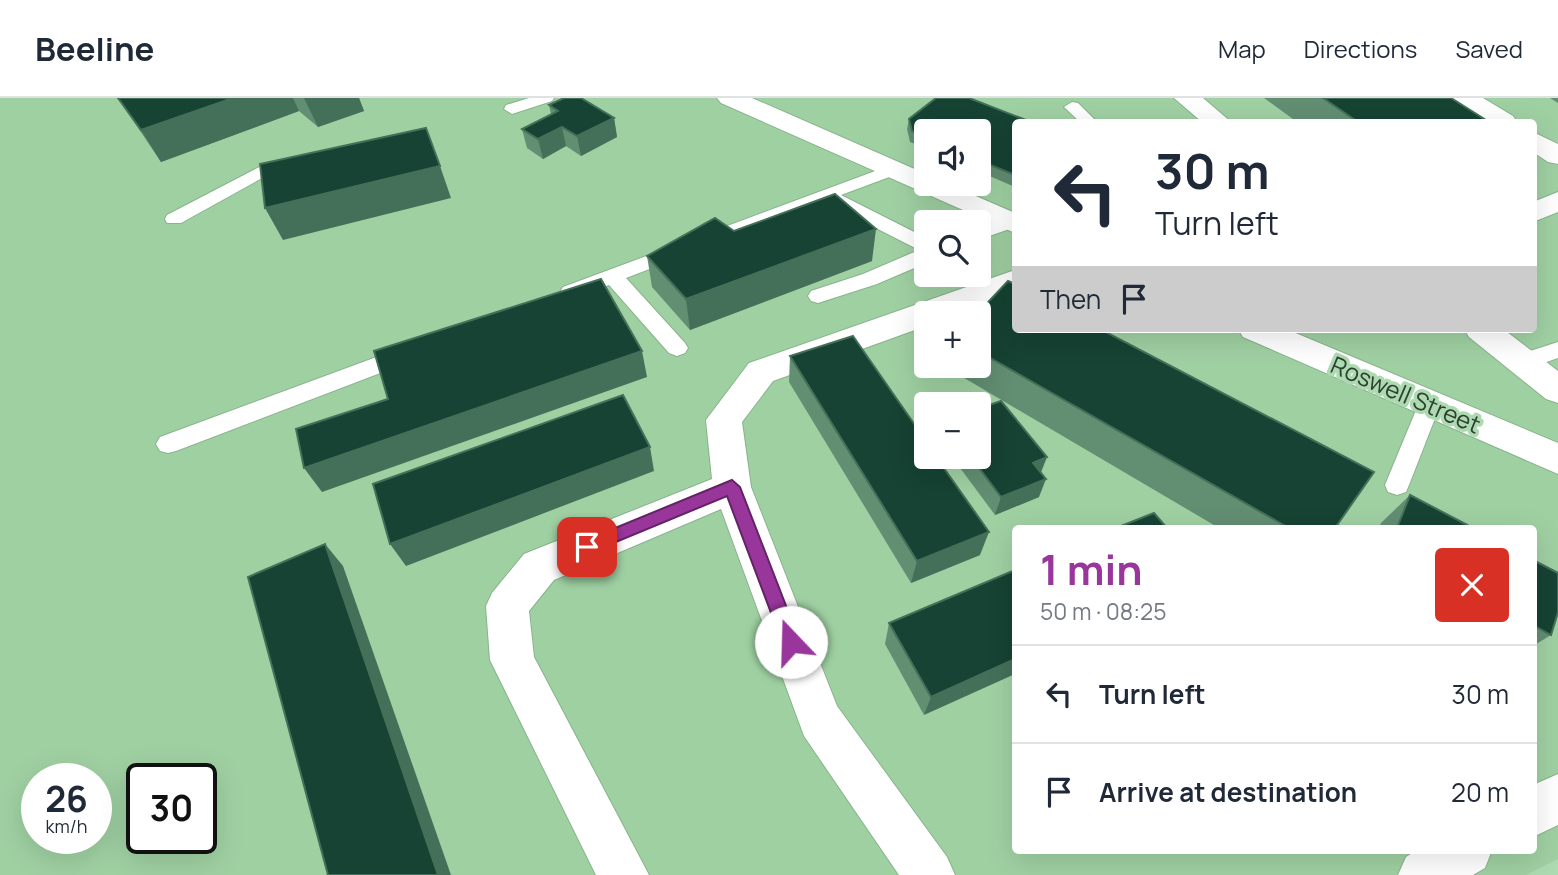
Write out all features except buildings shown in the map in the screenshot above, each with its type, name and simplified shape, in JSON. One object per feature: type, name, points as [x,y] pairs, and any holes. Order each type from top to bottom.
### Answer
[{"type":"street","points":[[1187,98],[1214,119]]},
{"type":"street","points":[[1465,98],[1499,119]]},
{"type":"street","points":[[740,100],[1012,223]]},
{"type":"street","points":[[1537,143],[1558,156]]},
{"type":"street","points":[[1537,211],[1558,201]]},
{"type":"street","points":[[961,301],[1012,282]]},
{"type":"street","points":[[914,318],[761,372],[724,420],[732,487],[820,720],[929,875]]},
{"type":"street","name":"Roswell Street","points":[[1264,333],[1430,403],[1556,452]]},
{"type":"street","points":[[1487,333],[1548,377]]},
{"type":"street","points":[[623,875],[512,660],[507,606],[539,567],[732,487]]},
{"type":"street","points":[[1537,811],[1558,798]]},
{"type":"street","points":[[1424,875],[1460,854]]},
{"type":"lane","points":[[512,109],[546,98]]},
{"type":"lane","points":[[1072,107],[1086,119]]},
{"type":"lane","points":[[174,219],[267,168]]},
{"type":"lane","points":[[547,301],[894,169]]},
{"type":"lane","points":[[826,195],[914,240]]},
{"type":"lane","points":[[991,230],[1012,223]]},
{"type":"lane","points":[[818,296],[870,279],[914,260]]},
{"type":"lane","points":[[612,276],[677,348]]},
{"type":"lane","points":[[168,444],[429,346]]},
{"type":"lane","points":[[1397,485],[1430,403]]},
{"type":"shaded area","points":[[0,98],[1558,98],[1558,859],[1526,875],[0,875]]},
{"type":"route","points":[[587,547],[732,487],[791,642]]}]
